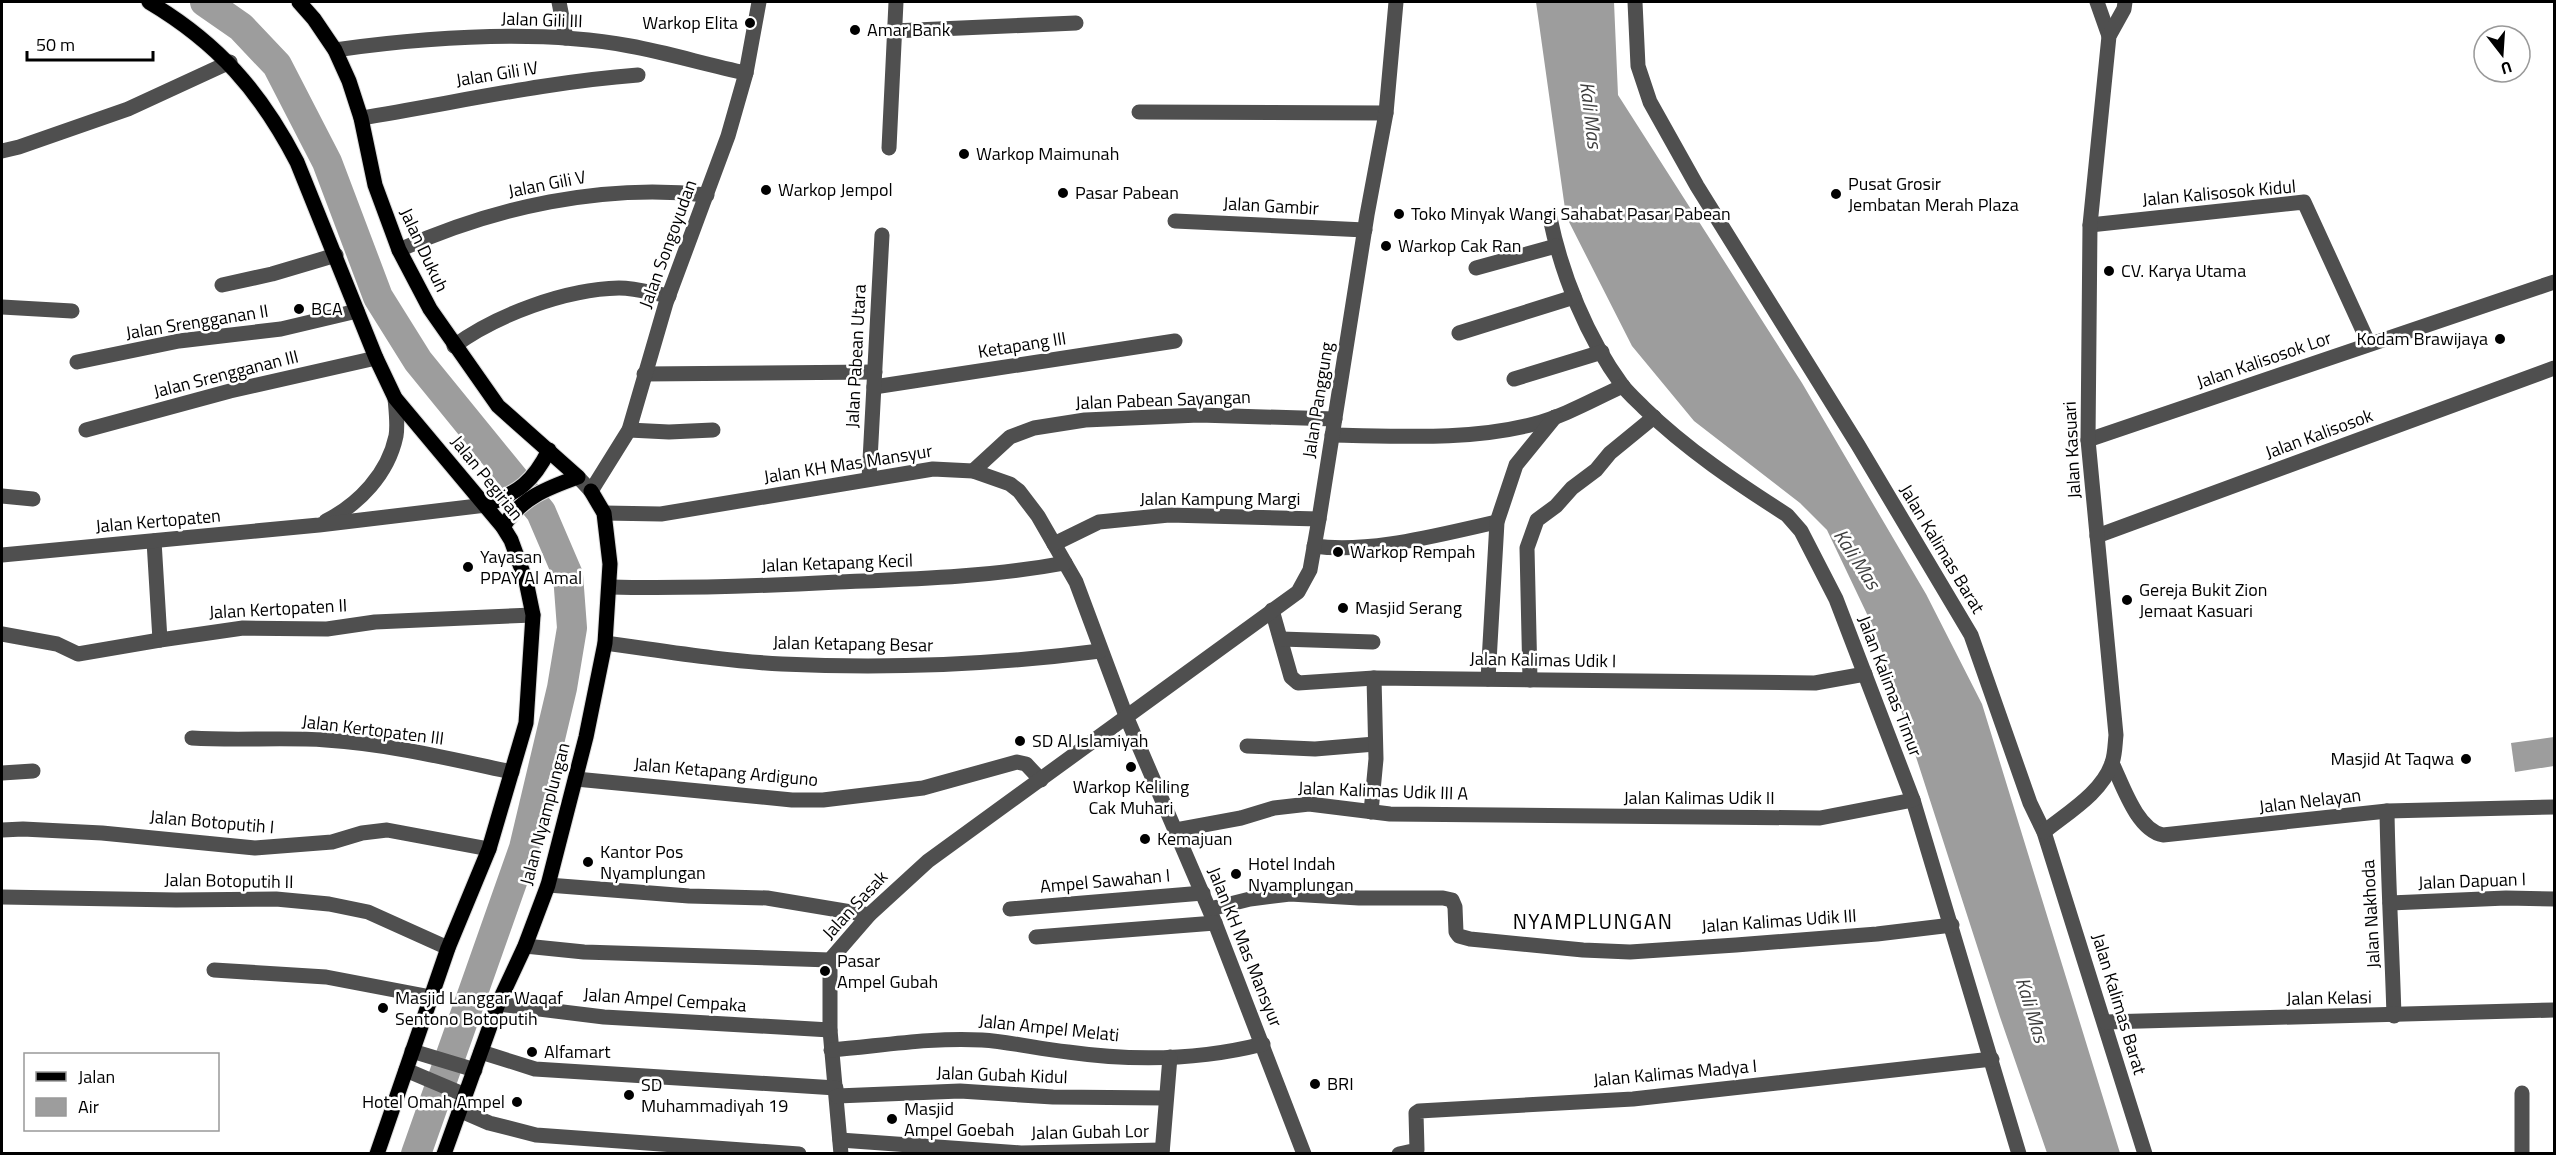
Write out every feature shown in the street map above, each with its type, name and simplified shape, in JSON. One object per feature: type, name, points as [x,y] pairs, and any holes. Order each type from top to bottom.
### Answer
[{"type":"main road","name":"Jalan Pegirian","points":[[149,2],[182,21],[230,62],[283,134],[297,162],[376,358],[395,398],[503,527],[511,540],[526,581],[533,615],[525,723],[512,772],[489,849],[448,948],[431,997],[412,1073],[377,1154]]},
{"type":"main road","name":"Jalan Dukuh","points":[[299,2],[314,19],[334,50],[349,81],[362,118],[375,185],[399,250],[430,309],[498,406],[578,477]]},
{"type":"main road","points":[[503,527],[537,484],[549,450]]},
{"type":"main road","points":[[486,505],[537,484],[578,477]]},
{"type":"main road","name":"Jalan Nyamplungan","points":[[444,1154],[458,1098],[471,1069],[482,1052],[498,1004],[525,946],[548,885],[576,779],[605,643],[609,587],[609,543],[604,513],[591,491]]},
{"type":"street","points":[[559,2],[566,38]]},
{"type":"street","name":"Jalan Songoyudan","points":[[591,491],[629,430],[669,296],[707,195],[746,74],[759,2]]},
{"type":"street","points":[[889,148],[896,2]]},
{"type":"street","name":"Jalan Panggung","points":[[1126,716],[1298,592],[1310,570],[1386,112],[1396,2]]},
{"type":"street","name":"Jalan Kalimas Barat","points":[[1635,2],[1638,66],[1650,102],[1697,186],[1858,445],[1971,635],[2030,803],[2044,832],[2145,1154]]},
{"type":"street","name":"Jalan Kasuari","points":[[2097,2],[2109,36]]},
{"type":"street","name":"Jalan Kasuari","points":[[2044,832],[2082,801],[2103,780],[2112,763],[2116,735],[2115,701],[2088,440],[2090,225],[2109,36],[2124,9],[2125,2]]},
{"type":"street","points":[[893,31],[1076,23]]},
{"type":"street","name":"Jalan Gili III","points":[[334,50],[417,40],[566,38],[632,46],[746,74]]},
{"type":"street","points":[[2,151],[128,109],[230,62]]},
{"type":"street","name":"Jalan Gili IV","points":[[362,118],[597,78],[638,75]]},
{"type":"street","points":[[1139,112],[1386,112]]},
{"type":"street","name":"Jalan Gili V","points":[[399,250],[503,212],[565,200],[634,191],[707,195]]},
{"type":"street","name":"Jalan Kalisosok Kidul","points":[[2090,225],[2304,202],[2369,344]]},
{"type":"street","name":"Jalan Kalimas Timur","points":[[1550,218],[1556,246],[1574,297],[1602,352],[1623,386],[1669,432],[1787,515],[1801,531],[1836,599],[1913,800],[2019,1154]]},
{"type":"street","name":"Jalan Gambir","points":[[1175,220],[1365,230]]},
{"type":"street","name":"Jalan Pabean Utara","points":[[869,479],[882,235]]},
{"type":"street","points":[[1476,268],[1556,246]]},
{"type":"street","points":[[222,285],[272,274],[336,255]]},
{"type":"street","name":"Jalan Kalisosok Lor","points":[[2088,440],[2554,282]]},
{"type":"street","points":[[454,346],[473,332],[498,320],[576,294],[619,288],[669,296]]},
{"type":"street","points":[[1459,333],[1574,297]]},
{"type":"street","points":[[2,307],[72,311]]},
{"type":"street","name":"Jalan Srengganan II","points":[[77,362],[155,345],[281,329],[357,311]]},
{"type":"street","name":"Ketapang III","points":[[644,374],[875,380],[1175,341]]},
{"type":"street","points":[[1514,379],[1602,352]]},
{"type":"street","name":"Jalan Srengganan III","points":[[86,430],[230,391],[376,358]]},
{"type":"street","name":"Jalan Kalisosok","points":[[2097,536],[2554,368]]},
{"type":"street","points":[[1332,435],[1440,435],[1515,428],[1555,417],[1623,386]]},
{"type":"street","name":"Jalan Kertopaten","points":[[319,525],[349,509],[376,481],[396,435],[395,398]]},
{"type":"street","name":"Jalan Pabean Sayangan","points":[[973,471],[1010,437],[1034,428],[1084,420],[1199,415],[1335,419]]},
{"type":"street","points":[[1488,679],[1497,522],[1516,465],[1555,417]]},
{"type":"street","points":[[1530,680],[1527,548],[1537,520],[1596,470],[1610,453],[1654,417]]},
{"type":"street","points":[[629,430],[669,432],[713,430]]},
{"type":"street","name":"Jalan KH Mas Mansyur","points":[[604,513],[661,514],[933,469],[973,471],[1002,480],[1019,491],[1038,516],[1076,582],[1126,716],[1213,916],[1304,1154]]},
{"type":"street","name":"Jalan Nyamplungan","points":[[578,477],[591,491]]},
{"type":"street","points":[[2,496],[33,499]]},
{"type":"street","name":"Jalan Kertopaten","points":[[2,555],[319,525],[486,505]]},
{"type":"street","name":"Jalan Kampung Margi","points":[[1054,544],[1099,522],[1169,515],[1319,519]]},
{"type":"street","points":[[1314,546],[1329,548],[1379,544],[1497,522]]},
{"type":"street","points":[[154,541],[160,640]]},
{"type":"street","name":"Jalan Ketapang Kecil","points":[[609,587],[680,588],[935,578],[1016,572],[1065,563]]},
{"type":"street","name":"Jalan Kalimas Udik I","points":[[1272,610],[1291,676],[1298,683],[1374,678],[1815,683],[1865,674]]},
{"type":"street","name":"Jalan Kertopaten II","points":[[2,634],[57,644],[78,654],[243,628],[327,629],[375,622],[533,615]]},
{"type":"street","points":[[1281,639],[1373,642]]},
{"type":"street","name":"Jalan Ketapang Besar","points":[[605,643],[679,654],[781,664],[954,666],[1029,661],[1100,651]]},
{"type":"street","points":[[1371,812],[1375,744],[1374,678]]},
{"type":"street","name":"Jalan Sasak","points":[[525,946],[584,952],[830,960],[869,915],[928,861],[1126,716]]},
{"type":"street","name":"Jalan Kertopaten III","points":[[192,738],[242,741],[284,738],[328,740],[399,749],[512,772]]},
{"type":"street","points":[[1247,746],[1315,749],[1375,744]]},
{"type":"street","name":"Jalan Ketapang Ardiguno","points":[[576,779],[809,801],[923,788],[1017,762],[1026,764],[1041,780]]},
{"type":"street","name":"Jalan Nelayan","points":[[2112,763],[2139,818],[2148,830],[2163,836],[2387,811],[2554,807]]},
{"type":"street","points":[[2,773],[33,771]]},
{"type":"street","name":"Jalan Kalimas Udik II","points":[[1483,814],[1548,817],[1820,818],[1913,800]]},
{"type":"street","name":"Jalan Kalimas Udik III A","points":[[1176,830],[1241,818],[1274,808],[1300,805],[1333,806],[1371,812],[1483,814]]},
{"type":"street","name":"Jalan Nakhoda","points":[[2387,811],[2387,880],[2390,903],[2394,1016]]},
{"type":"street","name":"Jalan Botoputih I","points":[[2,830],[31,829],[102,833],[255,848],[332,842],[362,833],[387,830],[489,849]]},
{"type":"street","points":[[548,885],[689,896],[767,898],[869,915]]},
{"type":"street","name":"Ampel Sawahan I","points":[[1010,909],[1203,893]]},
{"type":"street","name":"Jalan Kalimas Udik III","points":[[1213,916],[1250,899],[1290,894],[1359,898],[1443,898],[1452,900],[1455,907],[1456,932],[1459,936],[1524,946],[1630,952],[1877,934],[1952,925]]},
{"type":"street","name":"Jalan Botoputih II","points":[[2,897],[276,899],[329,904],[368,912],[448,948]]},
{"type":"street","name":"Jalan Dapuan I","points":[[2390,903],[2506,898],[2554,899]]},
{"type":"street","points":[[1036,937],[1213,916]]},
{"type":"street","points":[[830,960],[831,1050],[840,1147]]},
{"type":"street","points":[[214,970],[326,976],[431,997]]},
{"type":"street","name":"Jalan Ampel Cempaka","points":[[498,1004],[604,1017],[830,1030]]},
{"type":"street","name":"Jalan Kelasi","points":[[2105,1022],[2554,1010]]},
{"type":"street","name":"Jalan Ampel Melati","points":[[831,1050],[978,1040],[1002,1041],[1069,1053],[1170,1057],[1199,1056],[1263,1044]]},
{"type":"street","name":"Jalan Gubah Kidul","points":[[482,1052],[535,1069],[836,1092],[960,1091],[1053,1097],[1165,1098]]},
{"type":"street","points":[[418,1053],[471,1069]]},
{"type":"street","points":[[1162,1152],[1170,1057]]},
{"type":"street","name":"Jalan Kalimas Madya I","points":[[1399,1154],[1417,1150],[1416,1113],[1419,1111],[1633,1099],[1992,1059]]},
{"type":"street","points":[[412,1073],[458,1098],[489,1123],[536,1135],[799,1154]]},
{"type":"street","points":[[2522,1093],[2522,1154]]},
{"type":"street","name":"Jalan Gubah Lor","points":[[840,1147],[1021,1153],[1162,1152]]},
{"type":"water","name":"Kali Mas","points":[[1536,2],[1614,2],[1618,95],[1802,383],[1926,594],[1982,704],[2120,1153],[2047,1153],[2000,1017],[1876,633],[1827,530],[1800,503],[1694,421],[1632,346],[1566,216]]},
{"type":"water","points":[[2554,737],[2554,766],[2515,772],[2511,743]]},
{"type":"waterway","points":[[205,2],[241,27],[277,65],[327,162],[378,297],[418,361],[541,512],[568,575],[572,628],[562,688],[524,848],[416,1154]]},
{"type":"place","name":"Warkop Elita","points":[[750,23]]},
{"type":"place","name":"Amar Bank","points":[[855,30]]},
{"type":"place","name":"Warkop Maimunah","points":[[964,154]]},
{"type":"place","name":"Warkop Jempol","points":[[766,190]]},
{"type":"place","name":"Pasar Pabean","points":[[1063,193]]},
{"type":"place","name":"Pusat Grosir Jembatan Merah Plaza","points":[[1836,194]]},
{"type":"place","name":"Toko Minyak Wangi Sahabat Pasar Pabean","points":[[1399,214]]},
{"type":"place","name":"Warkop Cak Ran","points":[[1386,246]]},
{"type":"place","name":"CV. Karya Utama","points":[[2109,271]]},
{"type":"place","name":"BCA","points":[[299,309]]},
{"type":"place","name":"Kodam Brawijaya","points":[[2500,339]]},
{"type":"place","name":"Warkop Rempah","points":[[1338,552]]},
{"type":"place","name":"Yayasan PPAY Al Amal","points":[[468,567]]},
{"type":"place","name":"Gereja Bukit Zion Jemaat Kasuari","points":[[2127,600]]},
{"type":"place","name":"Masjid Serang","points":[[1343,608]]},
{"type":"place","name":"SD Al Islamiyah","points":[[1020,741]]},
{"type":"place","name":"Masjid At Taqwa","points":[[2466,759]]},
{"type":"place","name":"Warkop Keliling Cak Muhari","points":[[1131,767]]},
{"type":"place","name":"Kemajuan","points":[[1145,839]]},
{"type":"place","name":"Kantor Pos Nyamplungan","points":[[588,862]]},
{"type":"place","name":"Hotel Indah Nyamplungan","points":[[1236,874]]},
{"type":"place","name":"Pasar Ampel Gubah","points":[[825,971]]},
{"type":"place","name":"Masjid Langgar Waqaf Sentono Botoputih","points":[[383,1008]]},
{"type":"place","name":"Alfamart","points":[[532,1052]]},
{"type":"place","name":"BRI","points":[[1315,1084]]},
{"type":"place","name":"SD Muhammadiyah 19","points":[[629,1095]]},
{"type":"place","name":"Hotel Omah Ampel","points":[[517,1102]]},
{"type":"place","name":"Masjid Ampel Goebah","points":[[892,1119]]},
{"type":"district","name":"NYAMPLUNGAN","points":[[1593,922]]}]
